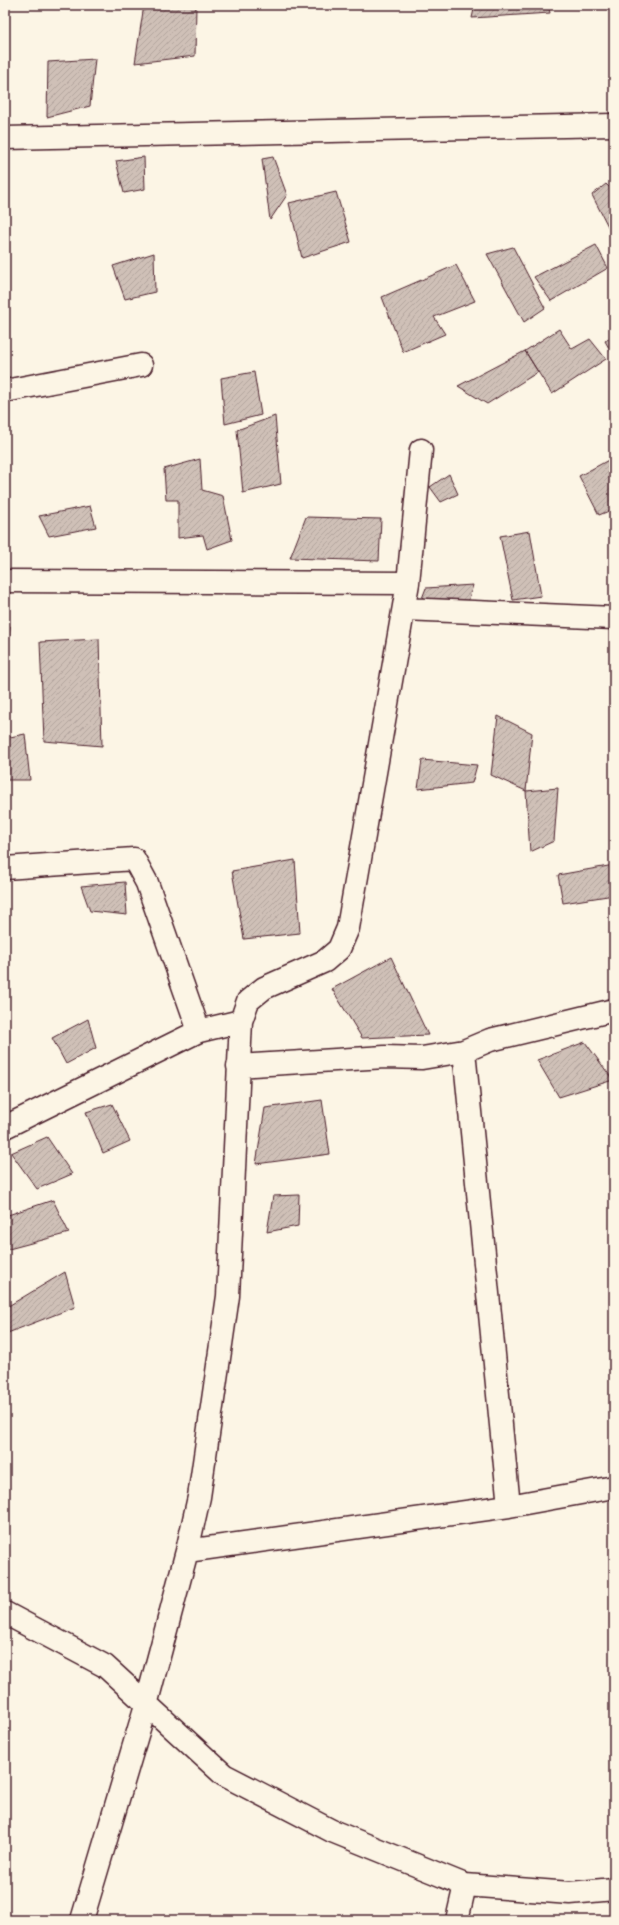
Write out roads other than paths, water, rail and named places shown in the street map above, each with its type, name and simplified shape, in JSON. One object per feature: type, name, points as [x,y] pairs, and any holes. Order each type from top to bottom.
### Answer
[{"type":"street","points":[[5,138],[614,125]]},
{"type":"street","points":[[5,391],[141,365]]},
{"type":"street","points":[[82,1920],[146,1705],[187,1552],[199,1497],[228,1296],[241,1021],[248,1001],[264,988],[325,961],[339,949],[348,928],[408,583],[421,450]]},
{"type":"street","points":[[5,581],[408,583]]},
{"type":"street","points":[[404,609],[614,618]]},
{"type":"street","points":[[5,868],[134,859],[147,883],[199,1031]]},
{"type":"street","points":[[238,1066],[385,1057],[422,1058],[464,1051],[490,1040],[614,1010]]},
{"type":"street","points":[[5,1127],[199,1031],[241,1021]]},
{"type":"street","points":[[464,1051],[509,1506]]},
{"type":"street","points":[[187,1552],[509,1506],[614,1487]]},
{"type":"street","points":[[5,1614],[105,1666],[224,1775],[332,1831],[465,1885],[570,1893],[614,1889]]},
{"type":"street","points":[[458,1920],[465,1885]]}]
